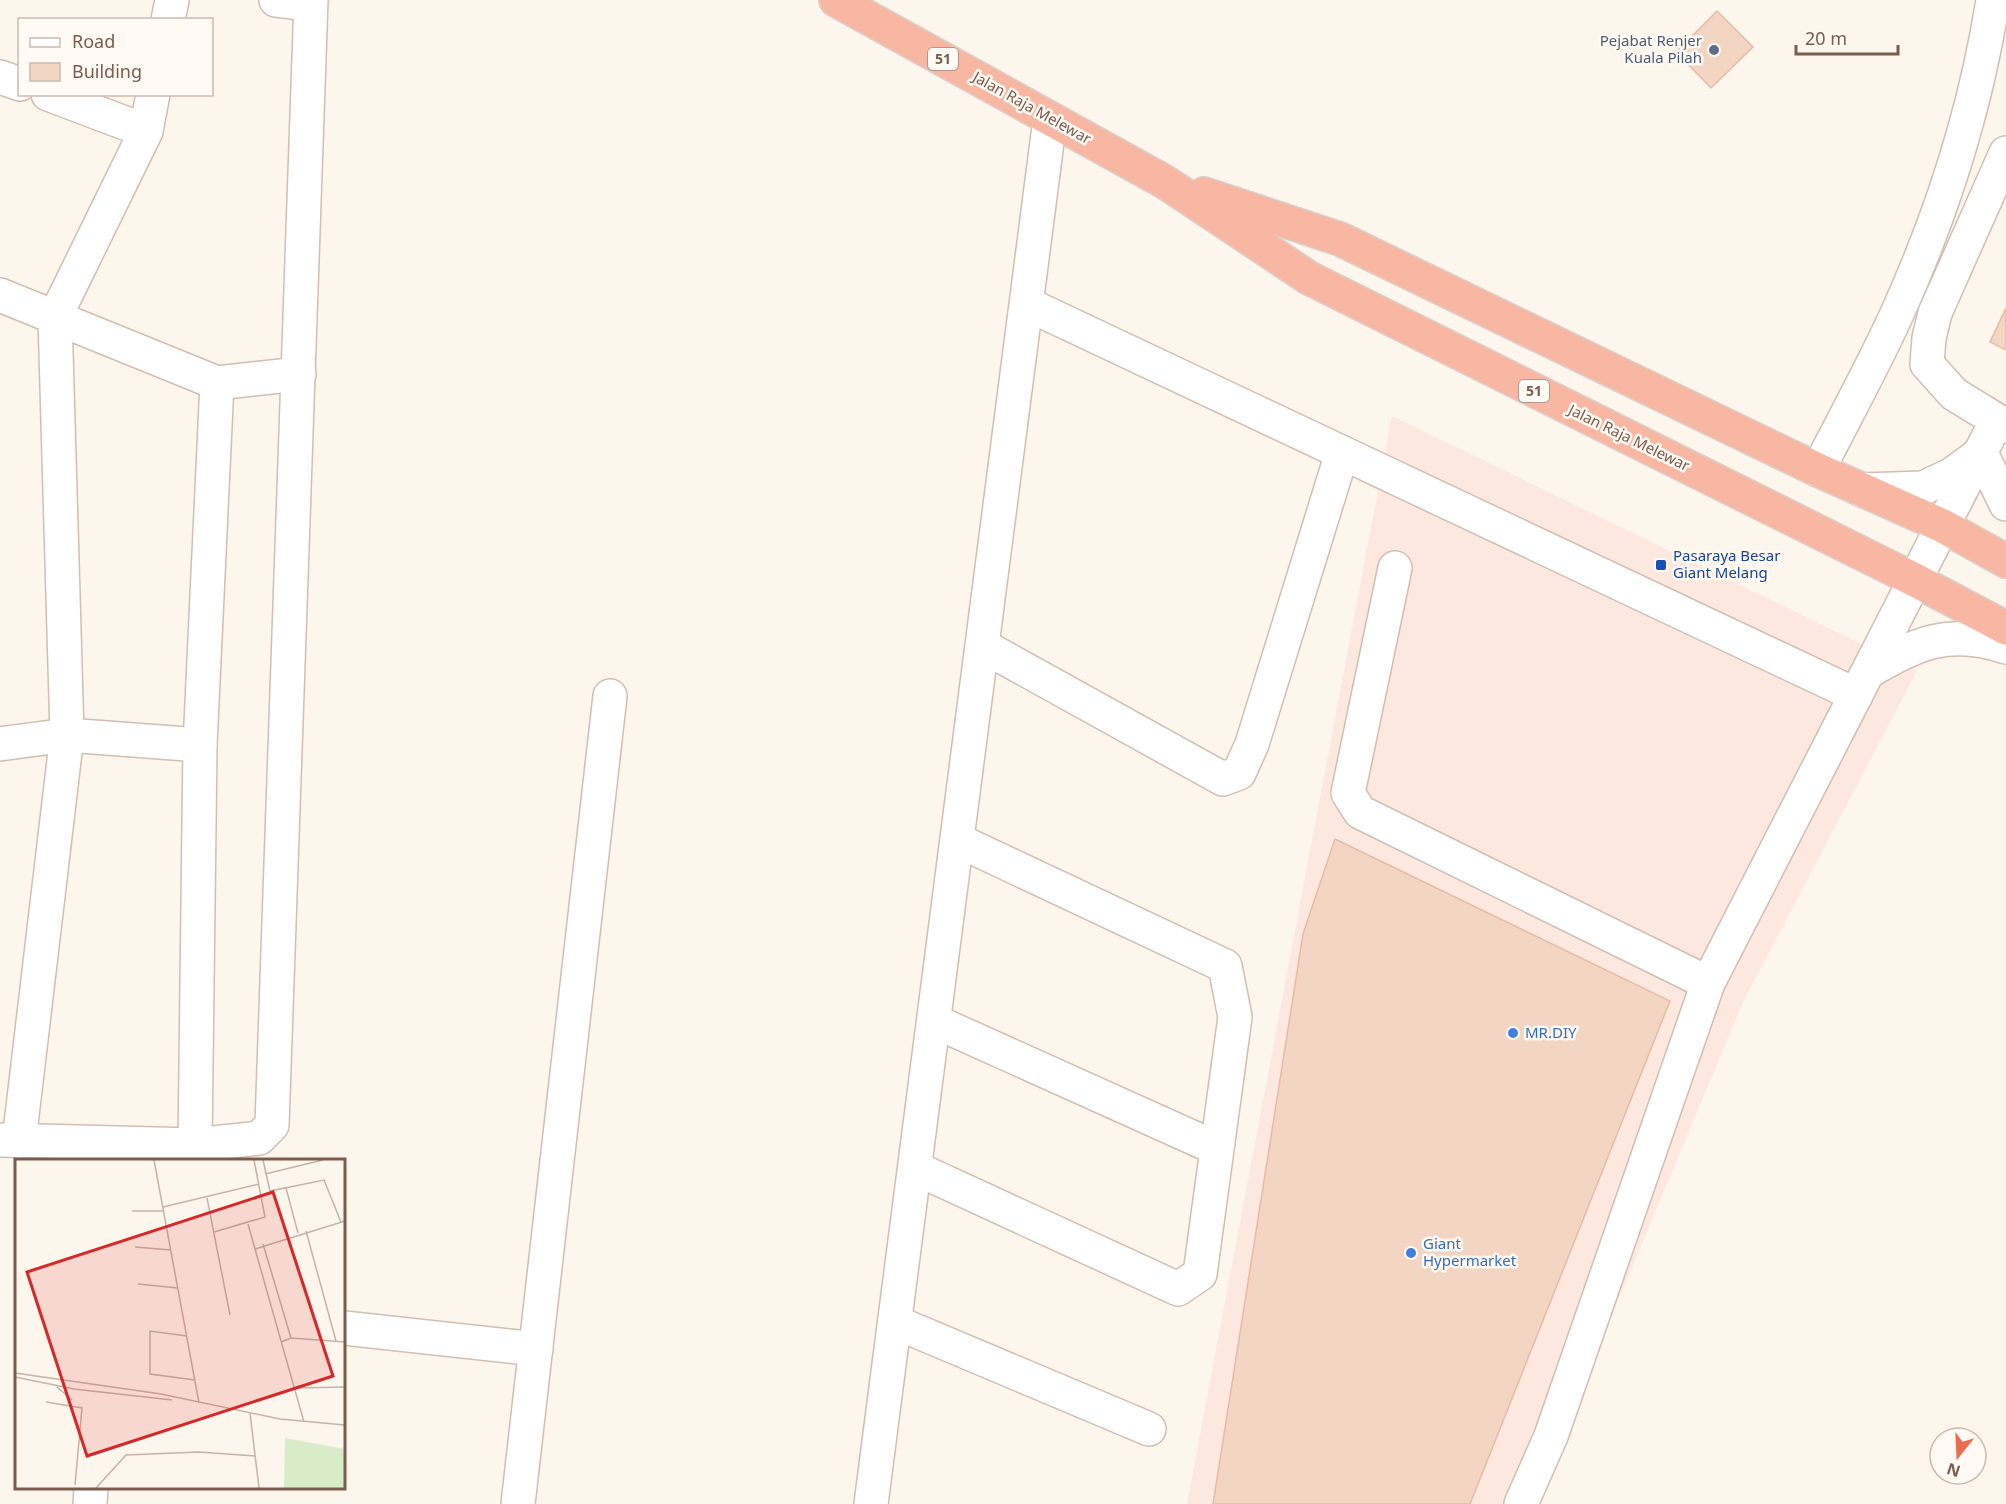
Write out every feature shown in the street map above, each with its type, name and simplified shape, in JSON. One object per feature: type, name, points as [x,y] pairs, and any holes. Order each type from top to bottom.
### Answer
[{"type":"highway","name":"Jalan Raja Melewar","points":[[836,0],[1165,182],[1308,278],[1915,580],[2006,628]]},
{"type":"highway","name":"Jalan Raja Melewar","points":[[1165,182],[1340,239],[1818,470],[1943,526],[2006,561]]},
{"type":"street","points":[[168,18],[172,0]]},
{"type":"street","points":[[271,1159],[311,2],[276,0]]},
{"type":"street","points":[[1818,470],[1896,316],[1941,202],[1986,48],[1993,0]]},
{"type":"street","points":[[0,76],[18,83]]},
{"type":"street","points":[[53,96],[146,131]]},
{"type":"street","points":[[153,96],[146,131],[55,317],[67,735],[10,1141],[195,1145],[259,1138],[273,1125]]},
{"type":"street","points":[[871,1504],[1050,119]]},
{"type":"street","points":[[1521,1504],[1551,1436],[1708,983],[1980,453],[2001,424],[1954,394],[1927,364],[1929,338],[1935,313],[2006,153]]},
{"type":"street","points":[[0,295],[217,383],[299,374]]},
{"type":"street","points":[[1027,304],[1342,453],[1862,684]]},
{"type":"street","points":[[195,1145],[200,745],[217,383]]},
{"type":"street","points":[[983,646],[1223,779],[1239,773],[1252,744],[1342,453]]},
{"type":"street","points":[[1862,490],[1923,488],[1951,475],[1980,453]]},
{"type":"street","points":[[1980,453],[2006,504]]},
{"type":"street","points":[[1395,568],[1348,793],[1360,812],[1708,983]]},
{"type":"street","points":[[1862,684],[1912,648],[1942,638],[1982,639],[2006,647]]},
{"type":"street","points":[[518,1504],[610,696]]},
{"type":"street","points":[[0,744],[67,735],[200,745]]},
{"type":"street","points":[[915,1168],[1178,1289],[1200,1274],[1235,1017],[1225,966],[957,840]]},
{"type":"street","points":[[934,1021],[1216,1148]]},
{"type":"street","points":[[895,1322],[1149,1429]]},
{"type":"street","points":[[345,1328],[536,1349]]},
{"type":"street","points":[[90,1504],[91,1489]]},
{"type":"shaded area","points":[[1392,416],[1917,671],[1743,1002],[1533,1504],[1187,1504]]},
{"type":"building","name":"Pejabat Renjer Kuala Pilah","points":[[1717,11],[1753,47],[1711,88],[1676,52]]},
{"type":"building","points":[[2006,308],[2006,350],[1990,342]]},
{"type":"building","name":"Giant Hypermarket","points":[[1335,839],[1670,1001],[1470,1504],[1213,1504],[1303,934]]},
{"type":"place","name":"Pejabat Renjer Kuala Pilah","points":[[1714,50]]},
{"type":"place","name":"Pasaraya Besar Giant Melang","points":[[1661,565]]},
{"type":"place","name":"MR.DIY","points":[[1513,1033]]},
{"type":"place","name":"Giant Hypermarket","points":[[1411,1253]]}]
